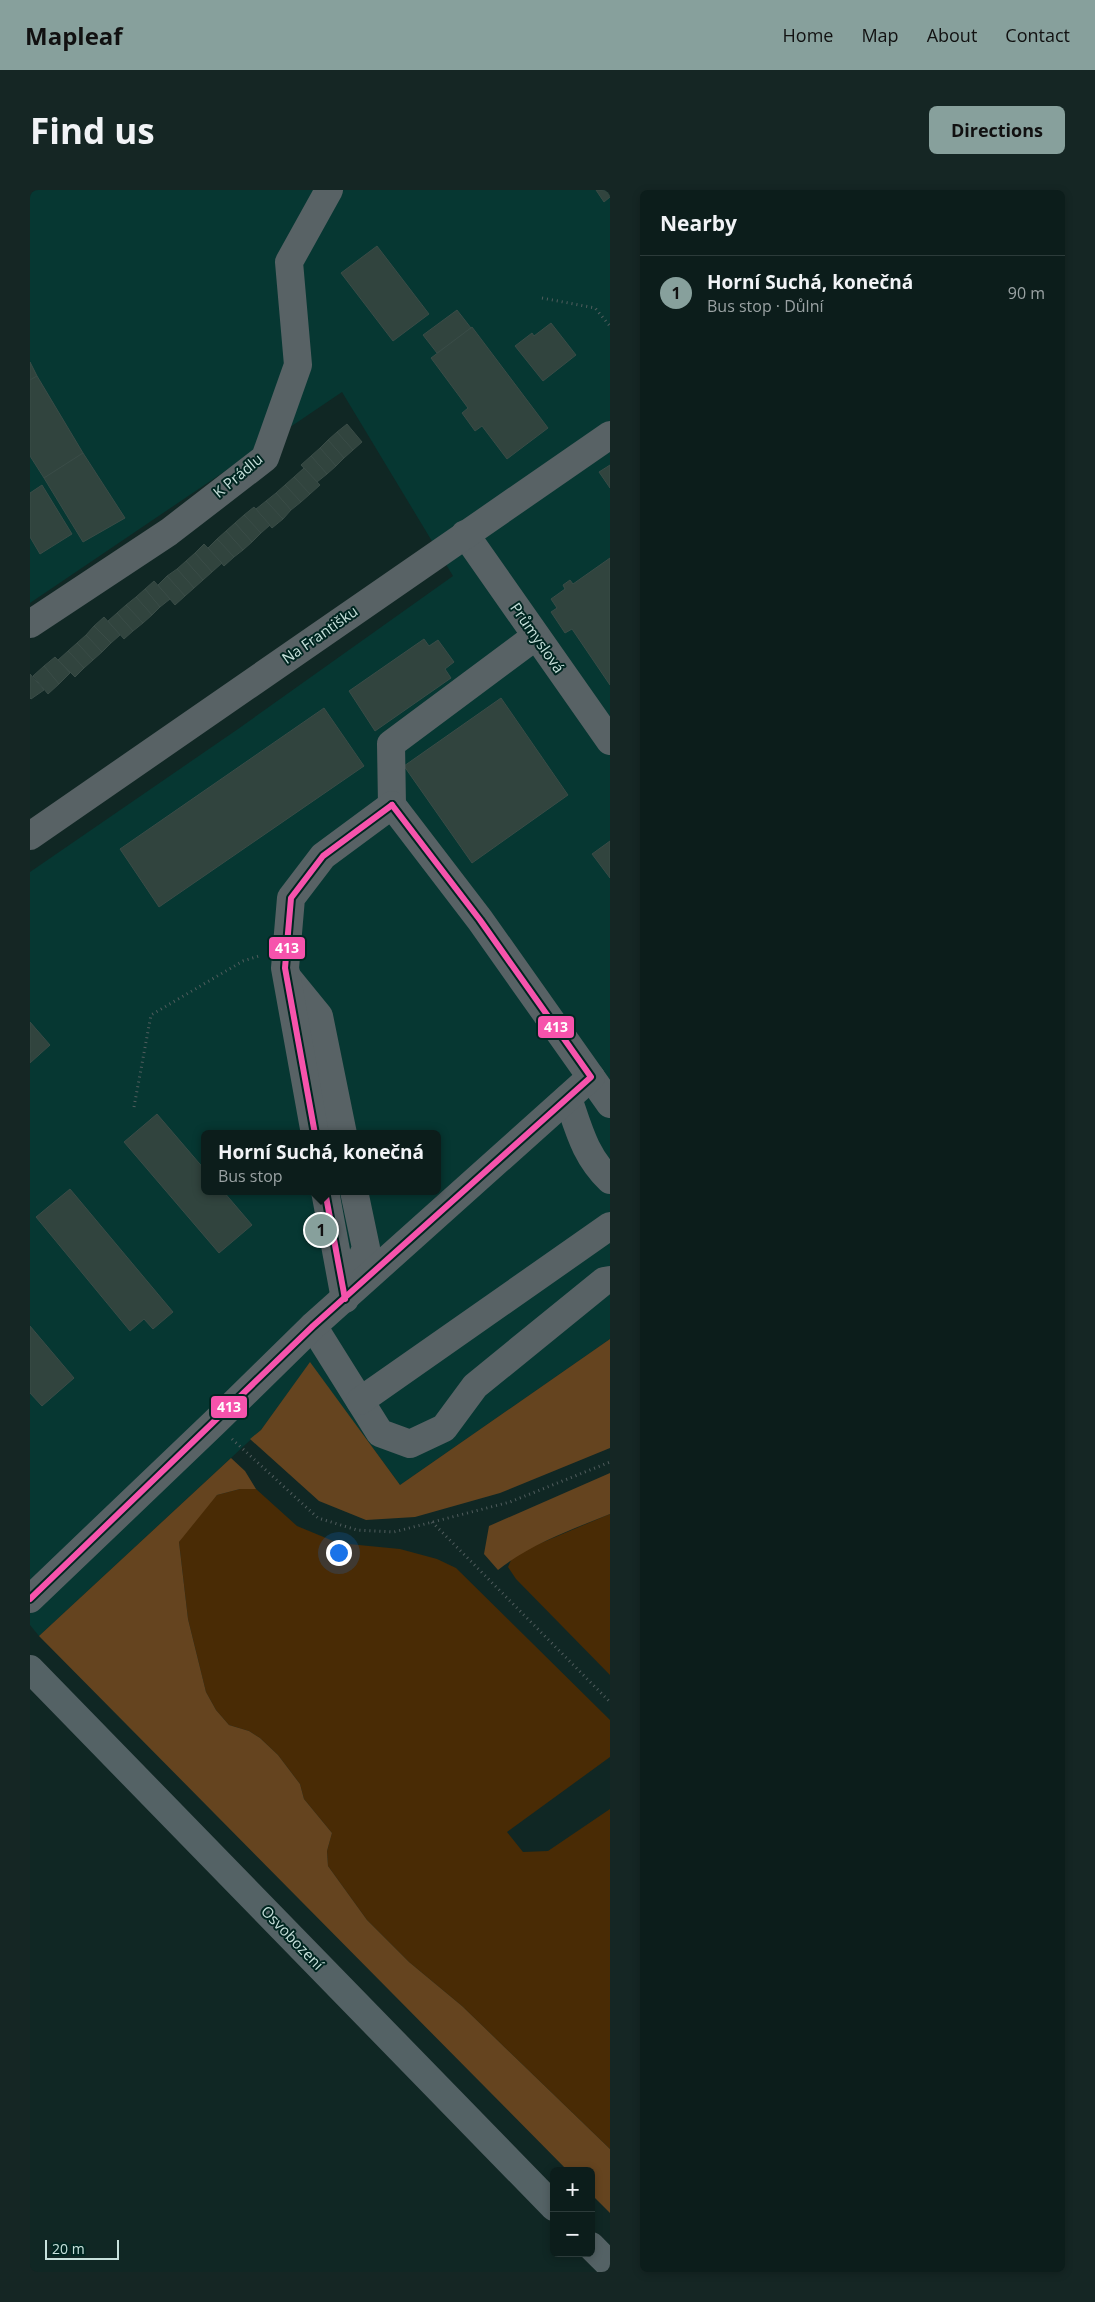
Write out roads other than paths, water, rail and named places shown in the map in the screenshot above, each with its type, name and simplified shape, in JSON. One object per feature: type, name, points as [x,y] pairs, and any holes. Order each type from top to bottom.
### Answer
[{"type":"main road","name":"Osvobození","points":[[30,1669],[550,2203]]},
{"type":"main road","points":[[595,2250],[610,2265]]},
{"type":"street","name":"K Prádlu","points":[[30,624],[169,532],[264,458],[298,365],[289,262],[329,190]]},
{"type":"street","name":"Na Františku","points":[[30,836],[610,435]]},
{"type":"street","name":"Průmyslová","points":[[465,534],[610,741]]},
{"type":"street","points":[[536,636],[391,744],[392,805],[480,920],[610,1104]]},
{"type":"street","points":[[314,1130],[287,976],[291,898],[323,856],[392,805]]},
{"type":"street","points":[[287,976],[319,1016],[342,1130]]},
{"type":"street","points":[[30,1599],[214,1424],[313,1326],[591,1077]]},
{"type":"street","points":[[568,1098],[584,1146],[596,1167],[610,1180]]},
{"type":"street","points":[[327,1195],[345,1299]]},
{"type":"street","points":[[345,1299],[366,1248],[355,1195]]},
{"type":"street","points":[[360,1401],[610,1226]]},
{"type":"street","points":[[313,1326],[380,1433],[410,1444],[444,1428],[475,1386],[604,1281],[610,1280]]},
{"type":"place","name":"Horní Suchá, konečná","points":[[321,1230]]}]
